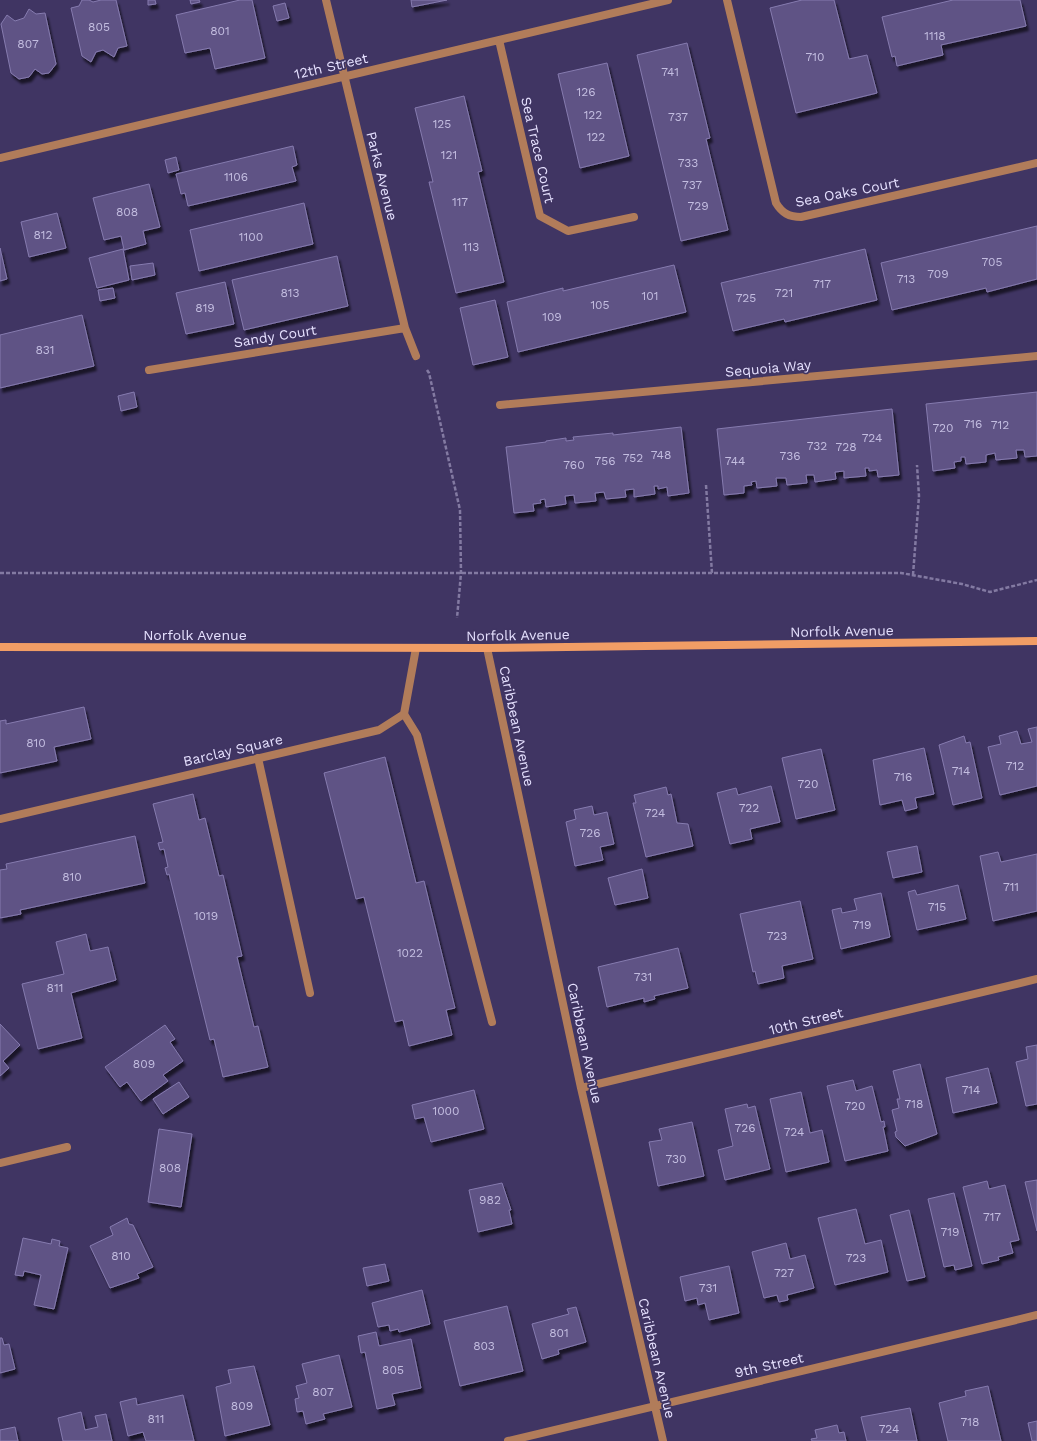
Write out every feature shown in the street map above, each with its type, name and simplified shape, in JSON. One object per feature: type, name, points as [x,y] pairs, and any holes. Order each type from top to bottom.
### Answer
[{"type":"main road","name":"Norfolk Avenue","points":[[0,647],[487,648],[1037,641]]},
{"type":"street","name":"Parks Avenue","points":[[326,0],[405,328],[416,356]]},
{"type":"street","name":"12th Street","points":[[0,158],[668,0]]},
{"type":"street","name":"Sea Oaks Court","points":[[727,0],[776,203],[783,212],[788,215],[801,217],[1037,163]]},
{"type":"street","name":"Sea Trace Court","points":[[499,40],[540,216],[568,231],[634,218]]},
{"type":"street","name":"Sandy Court","points":[[149,370],[405,328]]},
{"type":"street","name":"Sequoia Way","points":[[500,405],[1037,356]]},
{"type":"street","points":[[416,648],[404,714],[417,735],[492,1022]]},
{"type":"street","name":"Caribbean Avenue","points":[[487,648],[581,1088],[663,1441]]},
{"type":"street","name":"Barclay Square","points":[[0,819],[379,730],[404,714]]},
{"type":"street","points":[[258,758],[310,993]]},
{"type":"street","name":"10th Street","points":[[581,1088],[1037,979]]},
{"type":"street","points":[[0,1163],[67,1147]]},
{"type":"street","name":"9th Street","points":[[508,1441],[1037,1315]]},
{"type":"path","points":[[416,356],[429,373],[460,510],[461,573],[457,618]]},
{"type":"path","points":[[913,575],[919,496],[918,465]]},
{"type":"path","points":[[706,485],[712,573]]},
{"type":"path","points":[[0,573],[901,573],[962,584],[990,592],[1037,580]]},
{"type":"building","points":[[82,0],[89,0],[93,2],[101,0],[116,0],[127,46],[118,48],[114,57],[103,50],[96,52],[91,62],[82,56],[71,8],[79,6]]},
{"type":"building","points":[[148,0],[155,0],[156,4],[148,5]]},
{"type":"building","points":[[190,0],[199,0],[200,2],[191,4]]},
{"type":"building","points":[[240,0],[252,0],[265,58],[215,69],[210,48],[185,53],[176,15]]},
{"type":"building","points":[[411,0],[447,0],[412,7]]},
{"type":"building","points":[[802,0],[834,0],[849,59],[867,55],[877,93],[796,113],[770,8]]},
{"type":"building","points":[[953,0],[1020,0],[1026,26],[941,45],[943,55],[897,66],[895,56],[892,57],[882,17]]},
{"type":"building","points":[[285,3],[289,18],[277,21],[273,6]]},
{"type":"building","points":[[29,9],[36,14],[45,13],[56,64],[49,73],[42,74],[35,69],[29,77],[19,79],[11,73],[1,24],[7,15],[15,21],[24,18]]},
{"type":"building","points":[[687,43],[710,138],[706,139],[728,230],[681,241],[637,55]]},
{"type":"building","points":[[607,63],[629,156],[580,168],[558,74]]},
{"type":"building","points":[[464,96],[482,171],[478,172],[504,282],[456,293],[429,182],[433,182],[415,108]]},
{"type":"building","points":[[293,146],[297,165],[292,167],[296,181],[188,206],[185,193],[181,194],[176,174]]},
{"type":"building","points":[[176,157],[179,170],[168,173],[165,160]]},
{"type":"building","points":[[149,184],[160,227],[143,231],[146,244],[124,250],[121,236],[104,240],[93,198]]},
{"type":"building","points":[[304,203],[313,244],[199,271],[190,230]]},
{"type":"building","points":[[57,213],[66,248],[29,257],[21,222]]},
{"type":"building","points":[[1037,226],[1037,279],[987,292],[986,288],[892,310],[881,263]]},
{"type":"building","points":[[0,248],[7,279],[0,281]]},
{"type":"building","points":[[123,249],[129,280],[97,288],[89,258]]},
{"type":"building","points":[[865,249],[877,300],[785,322],[784,319],[733,331],[721,283]]},
{"type":"building","points":[[337,256],[348,306],[244,330],[232,280]]},
{"type":"building","points":[[153,263],[155,275],[132,280],[130,266]]},
{"type":"building","points":[[674,265],[686,312],[518,352],[507,302],[563,288],[563,291]]},
{"type":"building","points":[[225,282],[234,324],[186,334],[176,293]]},
{"type":"building","points":[[113,288],[115,298],[100,301],[98,290]]},
{"type":"building","points":[[495,300],[508,357],[473,365],[460,308]]},
{"type":"building","points":[[82,315],[94,366],[0,388],[0,335]]},
{"type":"building","points":[[134,392],[137,407],[121,411],[118,396]]},
{"type":"building","points":[[1037,392],[1037,456],[1025,457],[1024,450],[1016,450],[1017,458],[996,460],[995,453],[986,455],[986,462],[966,464],[965,457],[961,457],[961,461],[954,462],[955,468],[933,471],[926,404]]},
{"type":"building","points":[[892,409],[899,475],[878,477],[877,470],[869,471],[869,468],[865,468],[866,476],[844,478],[844,471],[835,472],[836,479],[815,482],[814,475],[806,475],[807,483],[787,485],[786,478],[776,478],[777,486],[757,488],[756,481],[751,482],[752,485],[744,486],[744,493],[724,495],[717,429]]},
{"type":"building","points":[[681,427],[689,493],[668,496],[667,487],[658,489],[658,486],[654,486],[655,494],[634,497],[634,489],[625,490],[626,497],[606,499],[604,492],[595,493],[596,501],[575,503],[574,495],[565,496],[566,504],[546,507],[545,499],[540,500],[541,503],[533,504],[534,511],[514,513],[506,447],[566,438],[566,441],[574,440],[573,437],[613,433],[613,435]]},
{"type":"building","points":[[84,707],[91,739],[54,747],[57,761],[0,773],[0,721],[6,720],[6,724]]},
{"type":"building","points":[[1037,727],[1037,786],[1000,795],[988,747],[1001,744],[999,736],[1017,731],[1021,744],[1032,742],[1028,729]]},
{"type":"building","points":[[964,736],[966,743],[970,742],[982,798],[953,805],[939,745]]},
{"type":"building","points":[[924,748],[934,794],[915,798],[917,808],[905,811],[902,800],[880,805],[873,760]]},
{"type":"building","points":[[821,749],[835,810],[796,819],[782,758]]},
{"type":"building","points":[[385,757],[416,883],[424,881],[455,1008],[446,1010],[452,1035],[409,1046],[403,1020],[395,1022],[364,897],[356,899],[324,773]]},
{"type":"building","points":[[771,786],[780,822],[750,829],[752,839],[730,844],[717,793],[736,788],[738,795]]},
{"type":"building","points":[[666,787],[668,795],[671,794],[677,823],[688,824],[693,846],[646,857],[633,803],[636,803],[634,795]]},
{"type":"building","points":[[193,794],[199,820],[205,818],[219,876],[223,875],[242,956],[237,957],[254,1027],[258,1026],[268,1067],[223,1077],[214,1039],[210,1040],[169,874],[167,875],[165,868],[168,867],[164,849],[160,850],[158,843],[163,842],[153,804]]},
{"type":"building","points":[[592,806],[594,815],[607,812],[614,844],[600,847],[603,860],[575,866],[566,822],[576,819],[574,810]]},
{"type":"building","points":[[135,836],[145,883],[20,910],[21,914],[0,918],[0,870],[7,869],[6,864]]},
{"type":"building","points":[[917,846],[922,872],[893,878],[887,852]]},
{"type":"building","points":[[998,852],[1001,862],[1037,854],[1037,911],[993,921],[980,856]]},
{"type":"building","points":[[642,869],[648,898],[615,905],[608,878]]},
{"type":"building","points":[[958,885],[966,919],[917,930],[908,892],[915,890],[917,895]]},
{"type":"building","points":[[881,893],[890,937],[841,949],[832,910],[841,908],[842,913],[857,910],[854,899]]},
{"type":"building","points":[[800,901],[813,959],[782,966],[784,978],[758,984],[755,971],[753,972],[740,914]]},
{"type":"building","points":[[86,934],[90,951],[108,947],[116,980],[71,993],[82,1038],[38,1049],[22,984],[64,974],[56,942]]},
{"type":"building","points":[[678,948],[688,988],[654,996],[655,999],[644,1002],[644,998],[607,1007],[598,967]]},
{"type":"building","points":[[0,1024],[20,1045],[3,1061],[9,1068],[0,1076]]},
{"type":"building","points":[[165,1025],[175,1039],[170,1042],[183,1061],[163,1075],[168,1081],[141,1101],[127,1082],[120,1087],[105,1067]]},
{"type":"building","points":[[1037,1045],[1037,1104],[1026,1106],[1016,1062],[1028,1059],[1026,1047]]},
{"type":"building","points":[[920,1064],[937,1134],[905,1146],[896,1137],[895,1132],[897,1131],[892,1110],[899,1108],[897,1099],[900,1099],[893,1071]]},
{"type":"building","points":[[988,1068],[997,1103],[953,1113],[946,1078]]},
{"type":"building","points":[[853,1080],[856,1091],[872,1086],[881,1122],[884,1121],[885,1127],[883,1127],[888,1151],[845,1161],[827,1086]]},
{"type":"building","points":[[179,1082],[189,1097],[163,1114],[153,1099]]},
{"type":"building","points":[[474,1090],[484,1129],[431,1142],[424,1117],[415,1119],[412,1105]]},
{"type":"building","points":[[801,1092],[810,1133],[822,1130],[829,1162],[786,1172],[770,1099]]},
{"type":"building","points":[[747,1104],[748,1108],[755,1106],[770,1169],[725,1180],[718,1150],[733,1146],[725,1109]]},
{"type":"building","points":[[692,1122],[704,1176],[658,1186],[649,1142],[662,1140],[659,1129]]},
{"type":"building","points":[[159,1129],[192,1134],[181,1207],[148,1202]]},
{"type":"building","points":[[1037,1180],[1037,1231],[1025,1182]]},
{"type":"building","points":[[987,1181],[989,1189],[1005,1185],[1019,1240],[1010,1242],[1013,1253],[998,1257],[999,1260],[982,1264],[963,1187]]},
{"type":"building","points":[[502,1183],[511,1210],[509,1210],[512,1224],[478,1232],[469,1190]]},
{"type":"building","points":[[954,1193],[972,1266],[955,1270],[954,1265],[944,1267],[928,1199]]},
{"type":"building","points":[[856,1209],[865,1244],[881,1240],[888,1272],[835,1285],[818,1218]]},
{"type":"building","points":[[909,1210],[925,1277],[907,1281],[890,1215]]},
{"type":"building","points":[[127,1218],[129,1224],[133,1225],[153,1267],[137,1274],[139,1278],[110,1288],[90,1246],[113,1235],[110,1227]]},
{"type":"building","points":[[23,1238],[51,1244],[52,1239],[60,1241],[59,1246],[68,1248],[54,1309],[34,1305],[41,1275],[24,1271],[23,1276],[15,1275]]},
{"type":"building","points":[[786,1243],[790,1259],[805,1255],[814,1288],[787,1295],[788,1300],[779,1302],[777,1295],[764,1298],[752,1252]]},
{"type":"building","points":[[385,1264],[389,1281],[367,1286],[363,1268]]},
{"type":"building","points":[[729,1266],[739,1313],[709,1320],[705,1303],[698,1305],[697,1298],[685,1301],[680,1277]]},
{"type":"building","points":[[422,1290],[430,1324],[399,1332],[398,1329],[390,1331],[389,1325],[378,1327],[372,1303]]},
{"type":"building","points":[[507,1306],[523,1371],[460,1386],[444,1321]]},
{"type":"building","points":[[576,1307],[586,1342],[558,1350],[559,1354],[542,1359],[532,1324],[569,1314],[567,1309]]},
{"type":"building","points":[[376,1332],[379,1346],[411,1339],[421,1388],[392,1394],[395,1405],[377,1409],[365,1352],[361,1353],[358,1336]]},
{"type":"building","points":[[0,1338],[2,1338],[4,1345],[9,1344],[15,1369],[0,1373]]},
{"type":"building","points":[[339,1355],[352,1407],[323,1414],[325,1419],[306,1424],[303,1411],[297,1412],[295,1399],[299,1398],[296,1386],[307,1383],[302,1364]]},
{"type":"building","points":[[254,1366],[270,1425],[225,1436],[216,1387],[231,1383],[228,1370]]},
{"type":"building","points":[[988,1386],[1001,1441],[948,1441],[939,1403],[966,1396],[965,1391]]},
{"type":"building","points":[[183,1395],[194,1441],[146,1441],[143,1432],[128,1436],[120,1402],[136,1398],[137,1405]]},
{"type":"building","points":[[910,1408],[917,1441],[867,1441],[861,1417]]},
{"type":"building","points":[[81,1412],[85,1430],[98,1427],[95,1416],[106,1414],[112,1441],[63,1441],[58,1418]]},
{"type":"building","points":[[1037,1421],[1037,1441],[1032,1441],[1028,1423]]},
{"type":"building","points":[[837,1425],[839,1433],[844,1432],[846,1441],[812,1441],[811,1439],[817,1438],[815,1430]]},
{"type":"building","points":[[15,1427],[18,1441],[0,1441],[0,1430]]}]
